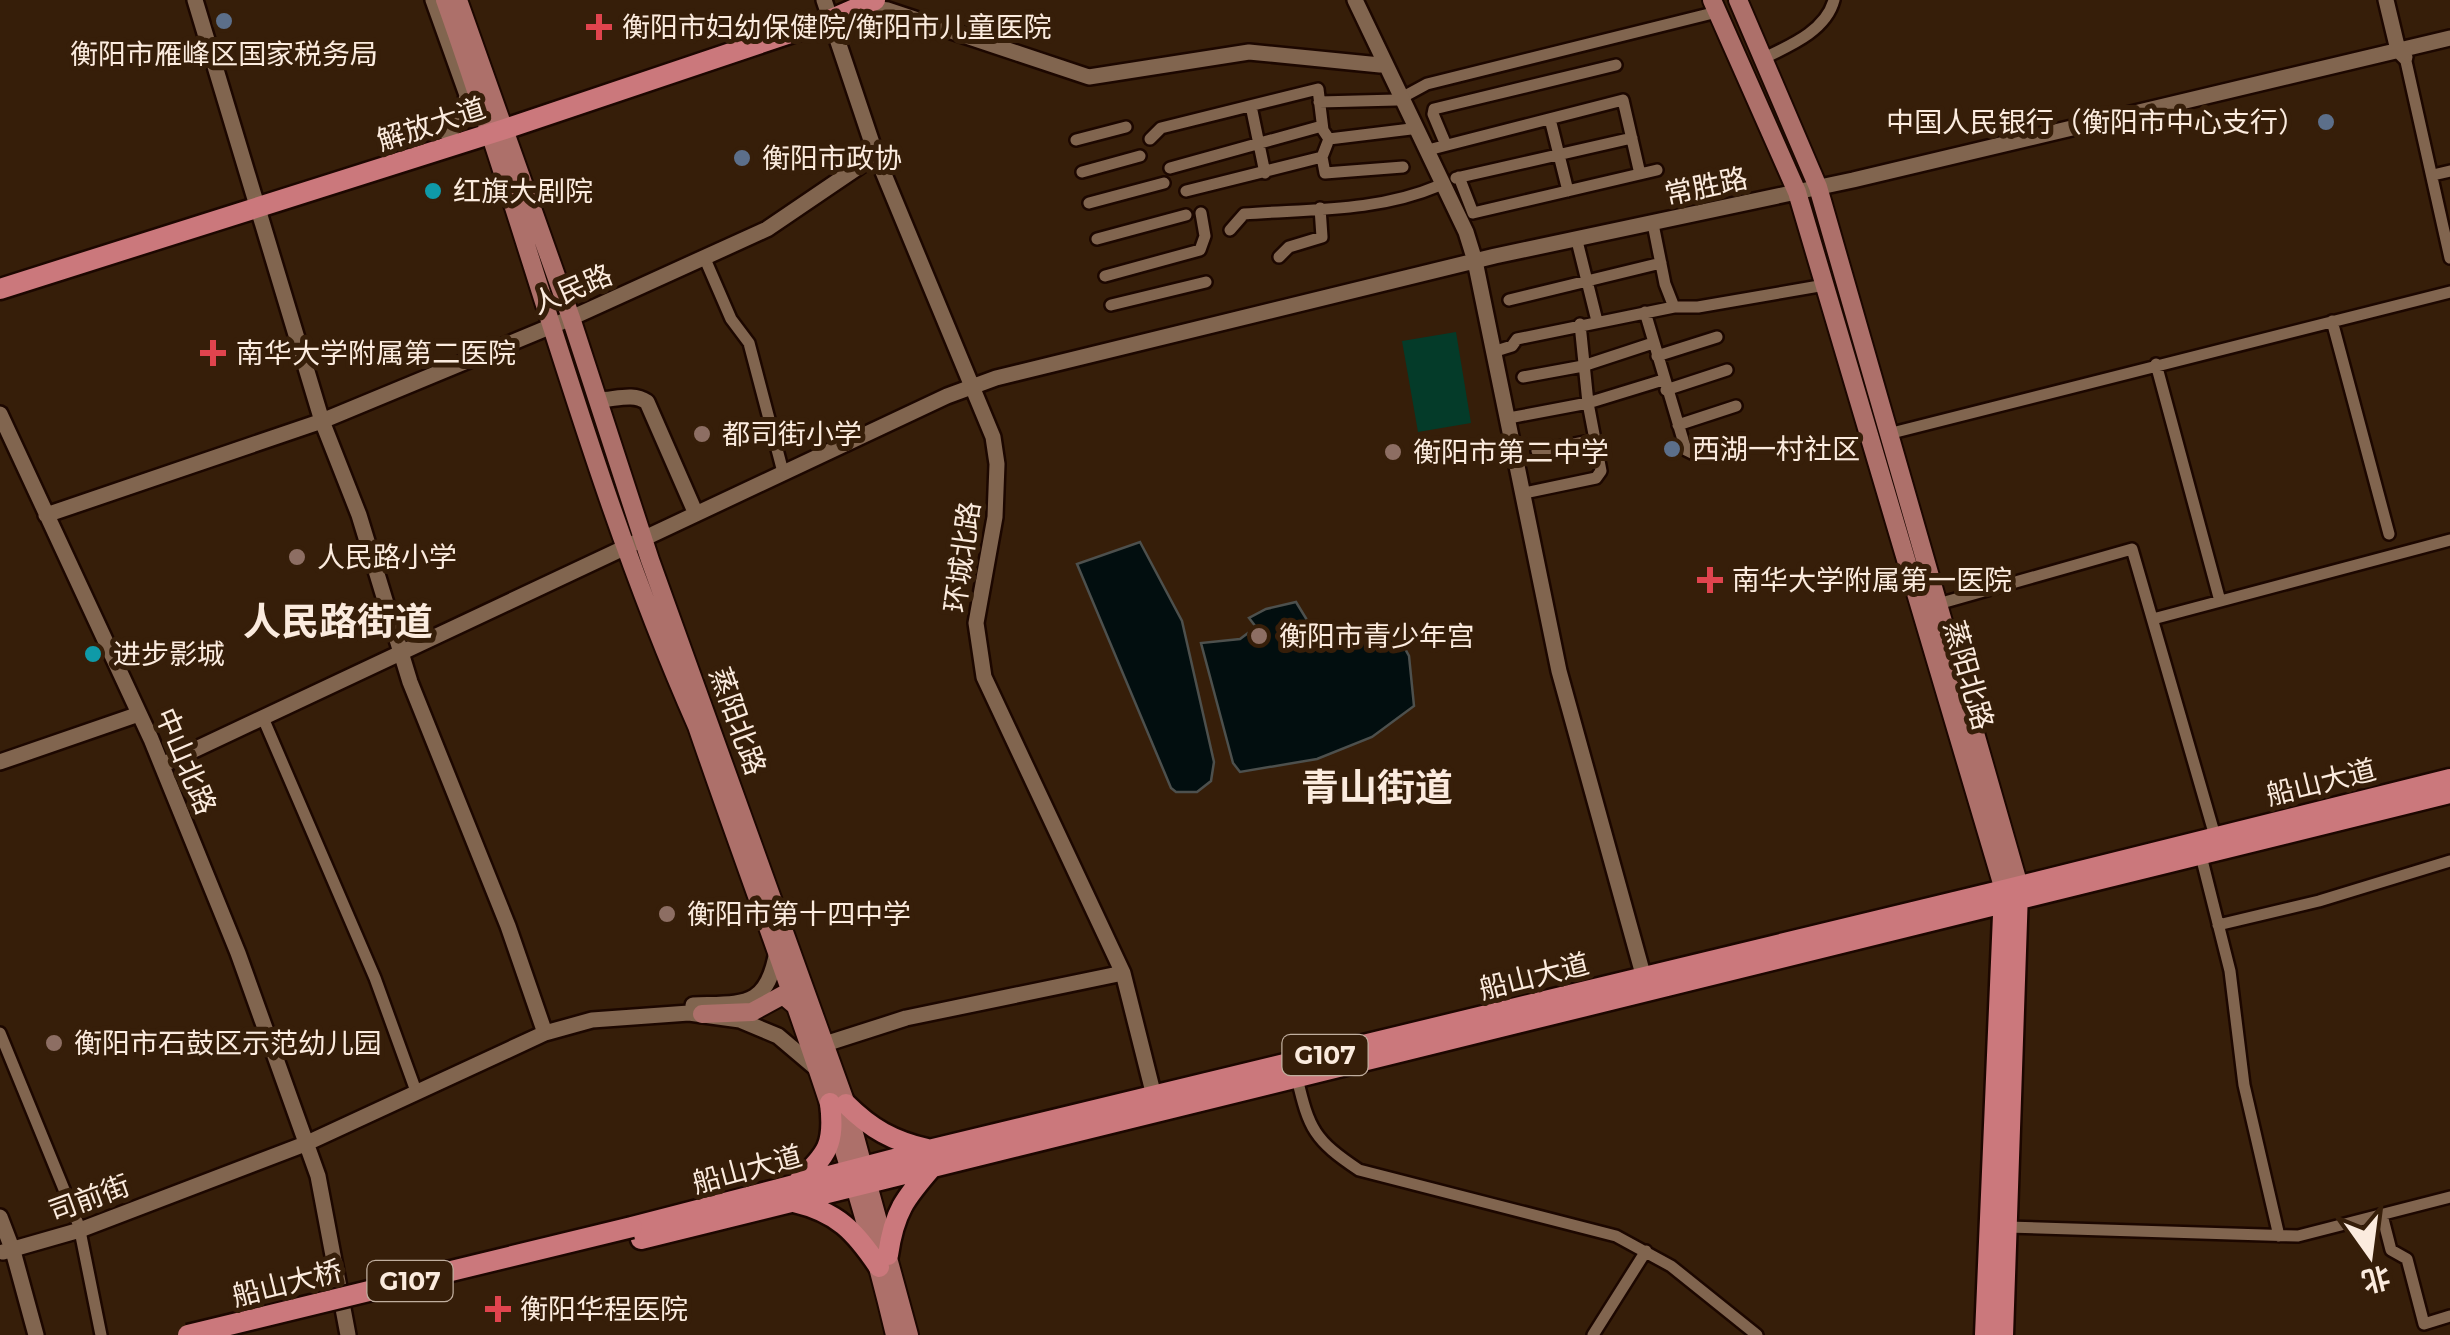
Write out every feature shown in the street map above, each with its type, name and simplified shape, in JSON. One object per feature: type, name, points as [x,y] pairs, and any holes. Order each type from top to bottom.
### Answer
[{"type":"highway","name":"解放大道","points":[[0,289],[828,10],[862,2]]},
{"type":"highway","name":"解放大道","points":[[0,278],[257,202],[447,133],[495,125]]},
{"type":"highway","name":"船山大道","points":[[932,1158],[1297,1078],[2011,896],[2215,836],[2450,778]]},
{"type":"highway","name":"船山大道","points":[[634,1234],[1154,1096],[1644,978],[2201,856],[2450,794]]},
{"type":"highway","name":"蒸阳北路","points":[[2003,1335],[2011,896]]},
{"type":"highway","name":"蒸阳北路","points":[[1985,1335],[2011,896]]},
{"type":"highway","points":[[838,1103],[868,1126],[932,1158],[892,1224],[884,1261]]},
{"type":"highway","points":[[838,1103],[834,1134],[822,1160],[793,1193],[856,1233],[884,1261]]},
{"type":"highway","name":"船山大桥","points":[[188,1335],[634,1234]]},
{"type":"highway","name":"船山大桥","points":[[239,1335],[634,1234]]},
{"type":"main road","points":[[445,0],[444,30],[495,125]]},
{"type":"main road","points":[[458,0],[495,125]]},
{"type":"main road","name":"蒸阳北路","points":[[1738,0],[1819,190],[1938,604],[2011,896]]},
{"type":"main road","name":"蒸阳北路","points":[[1714,6],[1797,195],[2011,896]]},
{"type":"main road","name":"蒸阳北路","points":[[495,125],[571,318],[671,667],[697,726],[818,1070],[838,1103]]},
{"type":"main road","name":"蒸阳北路","points":[[495,125],[552,326],[825,1044],[838,1103],[909,1335]]},
{"type":"main road","points":[[702,1014],[752,1012],[783,995],[797,1008]]},
{"type":"main road","name":"蒸阳北路","points":[[884,1261],[895,1335]]},
{"type":"street","points":[[195,0],[322,421],[359,515],[401,652],[508,926],[544,1030]]},
{"type":"street","points":[[433,0],[467,94],[462,120],[447,133]]},
{"type":"street","points":[[1351,0],[1400,98],[1411,129],[1446,182],[1473,213],[1657,170]]},
{"type":"street","points":[[1351,0],[1446,182],[1466,232],[1496,351],[1559,671],[1644,978]]},
{"type":"street","points":[[1762,58],[1797,43],[1831,13],[1834,0]]},
{"type":"street","points":[[2386,0],[2404,52]]},
{"type":"street","points":[[2396,0],[2450,258]]},
{"type":"street","points":[[862,2],[1088,76],[1249,52],[1380,64]]},
{"type":"street","points":[[1319,102],[1400,98],[1427,84],[1714,6]]},
{"type":"street","name":"环城北路","points":[[828,10],[876,155],[994,436],[995,517],[976,624],[984,677],[1123,973],[1154,1096]]},
{"type":"street","name":"常胜路","points":[[1473,264],[1654,229],[2450,38]]},
{"type":"street","name":"常胜路","points":[[2404,52],[2450,46]]},
{"type":"street","points":[[1446,145],[1434,109],[1616,65]]},
{"type":"street","points":[[1150,138],[1160,128],[1318,89],[1322,126],[1329,139],[1322,157],[1325,173],[1403,167]]},
{"type":"street","points":[[1428,150],[1624,100],[1640,174]]},
{"type":"street","points":[[1250,106],[1265,172]]},
{"type":"street","points":[[1550,119],[1568,190]]},
{"type":"street","points":[[1170,168],[1322,126]]},
{"type":"street","points":[[1076,140],[1126,128]]},
{"type":"street","points":[[1329,139],[1411,129]]},
{"type":"street","points":[[1230,230],[1244,214],[1374,204],[1418,194],[1446,182],[1632,138]]},
{"type":"street","name":"人民路","points":[[46,515],[322,421],[705,260],[766,229],[876,155]]},
{"type":"street","points":[[1082,172],[1140,156]]},
{"type":"street","points":[[1186,192],[1322,157]]},
{"type":"street","points":[[2432,175],[2450,172]]},
{"type":"street","points":[[1089,203],[1164,183]]},
{"type":"street","name":"常胜路","points":[[162,765],[947,396],[1473,264],[1797,195]]},
{"type":"street","points":[[1279,258],[1290,247],[1322,237],[1320,208]]},
{"type":"street","points":[[1105,276],[1200,250],[1205,236],[1202,213]]},
{"type":"street","points":[[1097,239],[1186,216]]},
{"type":"street","points":[[1654,229],[1674,307]]},
{"type":"street","points":[[1578,245],[1597,321]]},
{"type":"street","points":[[705,260],[731,319],[748,343],[783,472]]},
{"type":"street","points":[[1508,300],[1661,263]]},
{"type":"street","points":[[1111,305],[1206,282]]},
{"type":"street","points":[[1496,351],[1512,346],[1516,338],[1580,324],[1825,285]]},
{"type":"street","points":[[1888,434],[2450,292]]},
{"type":"street","points":[[1645,312],[1686,450],[1692,453],[1742,439]]},
{"type":"street","points":[[2332,321],[2389,534]]},
{"type":"street","points":[[1524,493],[1596,478],[1601,471],[1588,403],[1580,324]]},
{"type":"street","points":[[1523,377],[1717,337]]},
{"type":"street","points":[[2156,364],[2220,601]]},
{"type":"street","points":[[1509,418],[1727,370]]},
{"type":"street","points":[[597,400],[638,396],[647,402],[696,514]]},
{"type":"street","points":[[1678,424],[1736,406]]},
{"type":"street","name":"中山北路","points":[[0,414],[162,765],[238,953],[307,1141],[324,1175],[352,1335]]},
{"type":"street","points":[[1537,451],[1595,440]]},
{"type":"street","points":[[2153,618],[2450,540]]},
{"type":"street","points":[[1938,604],[2132,549],[2215,836]]},
{"type":"street","points":[[0,762],[139,714]]},
{"type":"street","points":[[262,718],[374,978],[414,1088]]},
{"type":"street","points":[[2201,856],[2230,971],[2244,1085],[2279,1236]]},
{"type":"street","points":[[2218,925],[2320,901],[2450,861]]},
{"type":"street","name":"司前街","points":[[7,1249],[79,1228],[307,1141],[414,1088],[591,1013],[748,1002],[764,991],[772,976],[777,950]]},
{"type":"street","points":[[825,1044],[906,1018],[1123,973]]},
{"type":"street","name":"司前街","points":[[544,1030],[592,1020],[702,1014],[740,1020],[778,1036],[818,1070]]},
{"type":"street","points":[[0,1032],[79,1228],[101,1335]]},
{"type":"street","points":[[1297,1078],[1308,1122],[1328,1149],[1359,1170],[1616,1236],[1671,1266],[1758,1335]]},
{"type":"street","points":[[2006,1226],[2298,1236],[2450,1198]]},
{"type":"street","points":[[2382,1215],[2391,1250],[2407,1259],[2424,1324],[2450,1316]]},
{"type":"street","points":[[0,1217],[26,1335]]},
{"type":"street","points":[[7,1249],[36,1335]]},
{"type":"street","points":[[1593,1335],[1646,1251]]},
{"type":"green space","points":[[1456,332],[1471,423],[1418,432],[1402,341]]},
{"type":"shaded area","points":[[1140,542],[1182,621],[1214,762],[1211,781],[1197,792],[1176,792],[1171,788],[1077,564]]},
{"type":"shaded area","points":[[1296,602],[1310,625],[1374,623],[1393,627],[1409,656],[1414,706],[1372,737],[1317,759],[1240,772],[1233,763],[1201,643],[1240,639],[1256,627],[1249,618],[1266,609]]},
{"type":"place","name":"衡阳市雁峰区国家税务局","points":[[224,21]]},
{"type":"place","name":"衡阳市妇幼保健院/衡阳市儿童医院","points":[[599,27]]},
{"type":"place","name":"中国人民银行（衡阳市中心支行）","points":[[2326,122]]},
{"type":"place","name":"衡阳市政协","points":[[742,158]]},
{"type":"place","name":"红旗大剧院","points":[[433,191]]},
{"type":"place","name":"南华大学附属第二医院","points":[[213,353]]},
{"type":"place","name":"都司街小学","points":[[702,434]]},
{"type":"place","name":"西湖一村社区","points":[[1672,449]]},
{"type":"place","name":"衡阳市第二中学","points":[[1393,452]]},
{"type":"place","name":"人民路小学","points":[[297,557]]},
{"type":"place","name":"南华大学附属第一医院","points":[[1710,580]]},
{"type":"place","name":"衡阳市青少年宫","points":[[1259,636]]},
{"type":"place","name":"进步影城","points":[[93,654]]},
{"type":"place","name":"衡阳市第十四中学","points":[[667,914]]},
{"type":"place","name":"衡阳市石鼓区示范幼儿园","points":[[54,1043]]},
{"type":"place","name":"衡阳华程医院","points":[[498,1309]]},
{"type":"district","name":"人民路街道","points":[[338,622]]},
{"type":"district","name":"青山街道","points":[[1377,788]]}]
